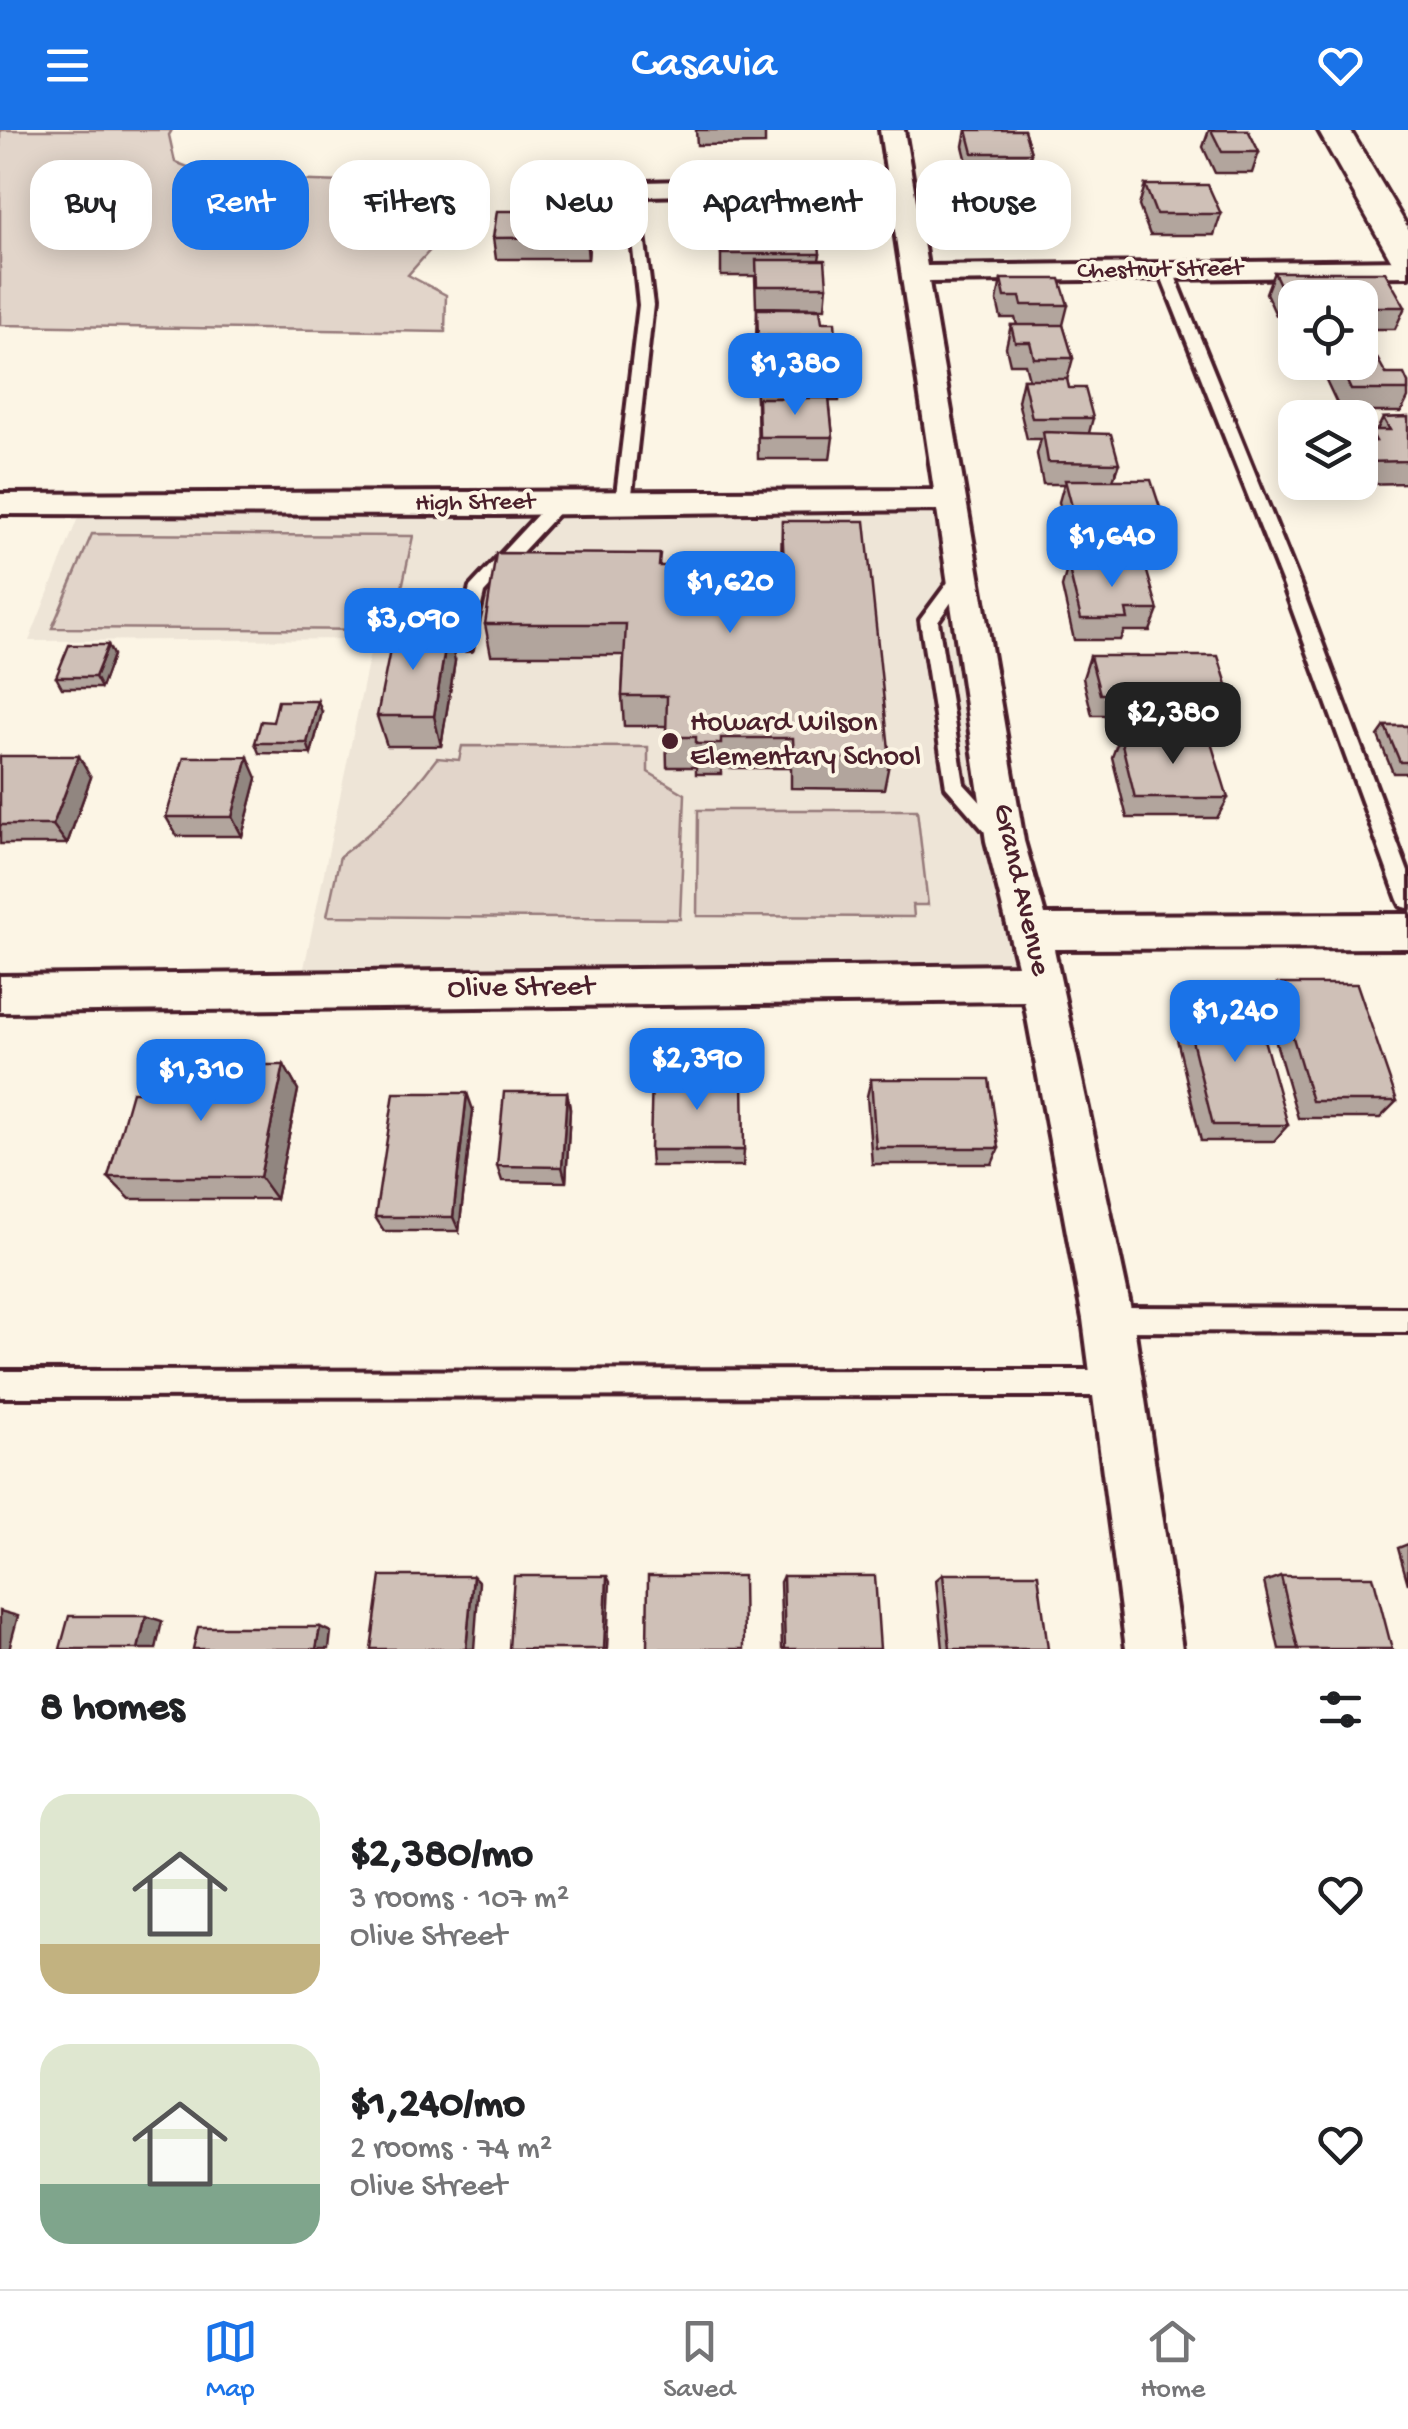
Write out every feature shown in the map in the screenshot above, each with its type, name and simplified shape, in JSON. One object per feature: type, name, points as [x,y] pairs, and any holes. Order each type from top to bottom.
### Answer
[{"type":"street","name":"Grand Avenue","points":[[892,130],[1005,841],[1042,983],[1108,1319],[1154,1649]]},
{"type":"street","points":[[1334,130],[1408,258]]},
{"type":"street","points":[[648,188],[898,183]]},
{"type":"street","name":"Chestnut Street","points":[[912,274],[1408,268]]},
{"type":"street","name":"High Street","points":[[0,504],[951,500]]},
{"type":"street","points":[[1026,932],[1408,931]]},
{"type":"street","name":"Olive Street","points":[[0,994],[1042,983]]},
{"type":"lane","points":[[623,503],[646,306],[640,250]]},
{"type":"lane","points":[[1166,271],[1333,689],[1408,900]]},
{"type":"lane","points":[[465,645],[476,591],[558,503]]},
{"type":"lane","points":[[1108,1319],[1408,1320]]},
{"type":"lane","points":[[0,1384],[1119,1383]]},
{"type":"shaded area","points":[[0,130],[172,130],[172,250],[309,250],[309,181],[329,182],[329,250],[430,250],[408,275],[446,295],[445,332],[0,325]]},
{"type":"shaded area","name":"Howard Wilson Elementary School","points":[[951,500],[1042,983],[299,992],[373,639],[29,641],[83,505]]},
{"type":"shaded area","points":[[92,534],[413,536],[393,630],[52,628]]},
{"type":"shaded area","points":[[462,746],[648,747],[648,772],[685,794],[680,919],[327,916],[340,856],[392,811],[437,758],[459,760]]},
{"type":"shaded area","points":[[698,810],[917,810],[928,905],[913,905],[914,917],[697,916]]},
{"type":"building","points":[[967,130],[1024,130],[1031,153],[973,153]]},
{"type":"building","points":[[1211,130],[1248,130],[1259,152],[1222,152]]},
{"type":"building","points":[[1145,185],[1208,185],[1221,214],[1156,214]]},
{"type":"building","points":[[497,211],[510,211],[510,238],[493,238]]},
{"type":"building","points":[[721,250],[820,250],[820,254],[721,254]]},
{"type":"building","points":[[756,260],[825,260],[827,286],[757,286]]},
{"type":"building","points":[[1274,272],[1385,272],[1405,307],[1378,307],[1378,280],[1278,280]]},
{"type":"building","points":[[1001,279],[1060,279],[1068,305],[1022,305],[1020,297],[1005,297]]},
{"type":"building","points":[[757,309],[820,309],[822,322],[835,322],[836,336],[758,336]]},
{"type":"building","points":[[1011,325],[1063,325],[1073,358],[1034,358],[1030,342],[1015,342]]},
{"type":"building","points":[[756,351],[838,351],[841,379],[757,379]]},
{"type":"building","points":[[1378,360],[1386,374],[1404,374],[1408,383],[1408,390],[1351,390],[1346,380],[1378,380]]},
{"type":"building","points":[[1023,379],[1067,379],[1069,388],[1085,388],[1093,418],[1032,418]]},
{"type":"building","points":[[758,398],[829,398],[833,437],[759,437]]},
{"type":"building","points":[[1408,417],[1408,461],[1378,462],[1378,430],[1390,430],[1383,418]]},
{"type":"building","points":[[1043,432],[1111,434],[1119,463],[1048,462]]},
{"type":"building","points":[[1065,480],[1151,480],[1168,532],[1137,532],[1132,518],[1075,518]]},
{"type":"building","name":"Howard Wilson Elementary School","points":[[782,521],[865,521],[890,759],[794,759],[793,738],[721,738],[721,744],[696,744],[696,737],[666,737],[667,696],[622,696],[626,624],[485,624],[496,553],[660,554],[659,566],[784,567]]},
{"type":"building","points":[[1068,565],[1145,565],[1158,610],[1126,610],[1128,619],[1081,619]]},
{"type":"building","points":[[394,630],[448,630],[434,716],[377,716]]},
{"type":"building","points":[[69,645],[108,645],[95,677],[56,677]]},
{"type":"building","points":[[1090,656],[1218,656],[1230,694],[1100,694]]},
{"type":"building","points":[[278,701],[318,701],[307,743],[255,743],[261,721],[273,722]]},
{"type":"building","points":[[1385,726],[1408,726],[1408,762],[1400,762]]},
{"type":"building","points":[[1120,736],[1209,736],[1228,798],[1135,798]]},
{"type":"building","points":[[0,756],[79,756],[53,825],[0,825]]},
{"type":"building","points":[[184,757],[248,757],[232,817],[166,817]]},
{"type":"building","points":[[1277,984],[1357,984],[1397,1101],[1312,1101]]},
{"type":"building","points":[[1183,1004],[1254,1004],[1288,1125],[1213,1125]]},
{"type":"building","points":[[175,1065],[284,1065],[260,1177],[108,1177],[132,1092],[168,1092]]},
{"type":"building","points":[[652,1075],[743,1075],[744,1150],[650,1150]]},
{"type":"building","points":[[871,1079],[989,1079],[999,1148],[876,1148]]},
{"type":"building","points":[[504,1092],[567,1092],[562,1167],[497,1166]]},
{"type":"building","points":[[394,1093],[467,1093],[453,1217],[375,1217]]},
{"type":"building","points":[[943,1574],[1038,1574],[1048,1649],[950,1649]]},
{"type":"building","points":[[381,1576],[473,1576],[466,1649],[371,1649]]},
{"type":"building","points":[[514,1576],[607,1576],[604,1649],[509,1649]]},
{"type":"building","points":[[648,1576],[743,1576],[744,1649],[647,1649]]},
{"type":"building","points":[[783,1576],[875,1576],[880,1649],[785,1649]]},
{"type":"building","points":[[1281,1576],[1373,1576],[1392,1649],[1298,1649]]},
{"type":"building","points":[[69,1616],[146,1616],[138,1649],[60,1649]]},
{"type":"building","points":[[198,1627],[320,1627],[316,1649],[193,1649]]},
{"type":"place","name":"Howard Wilson Elementary School","points":[[670,741]]}]
